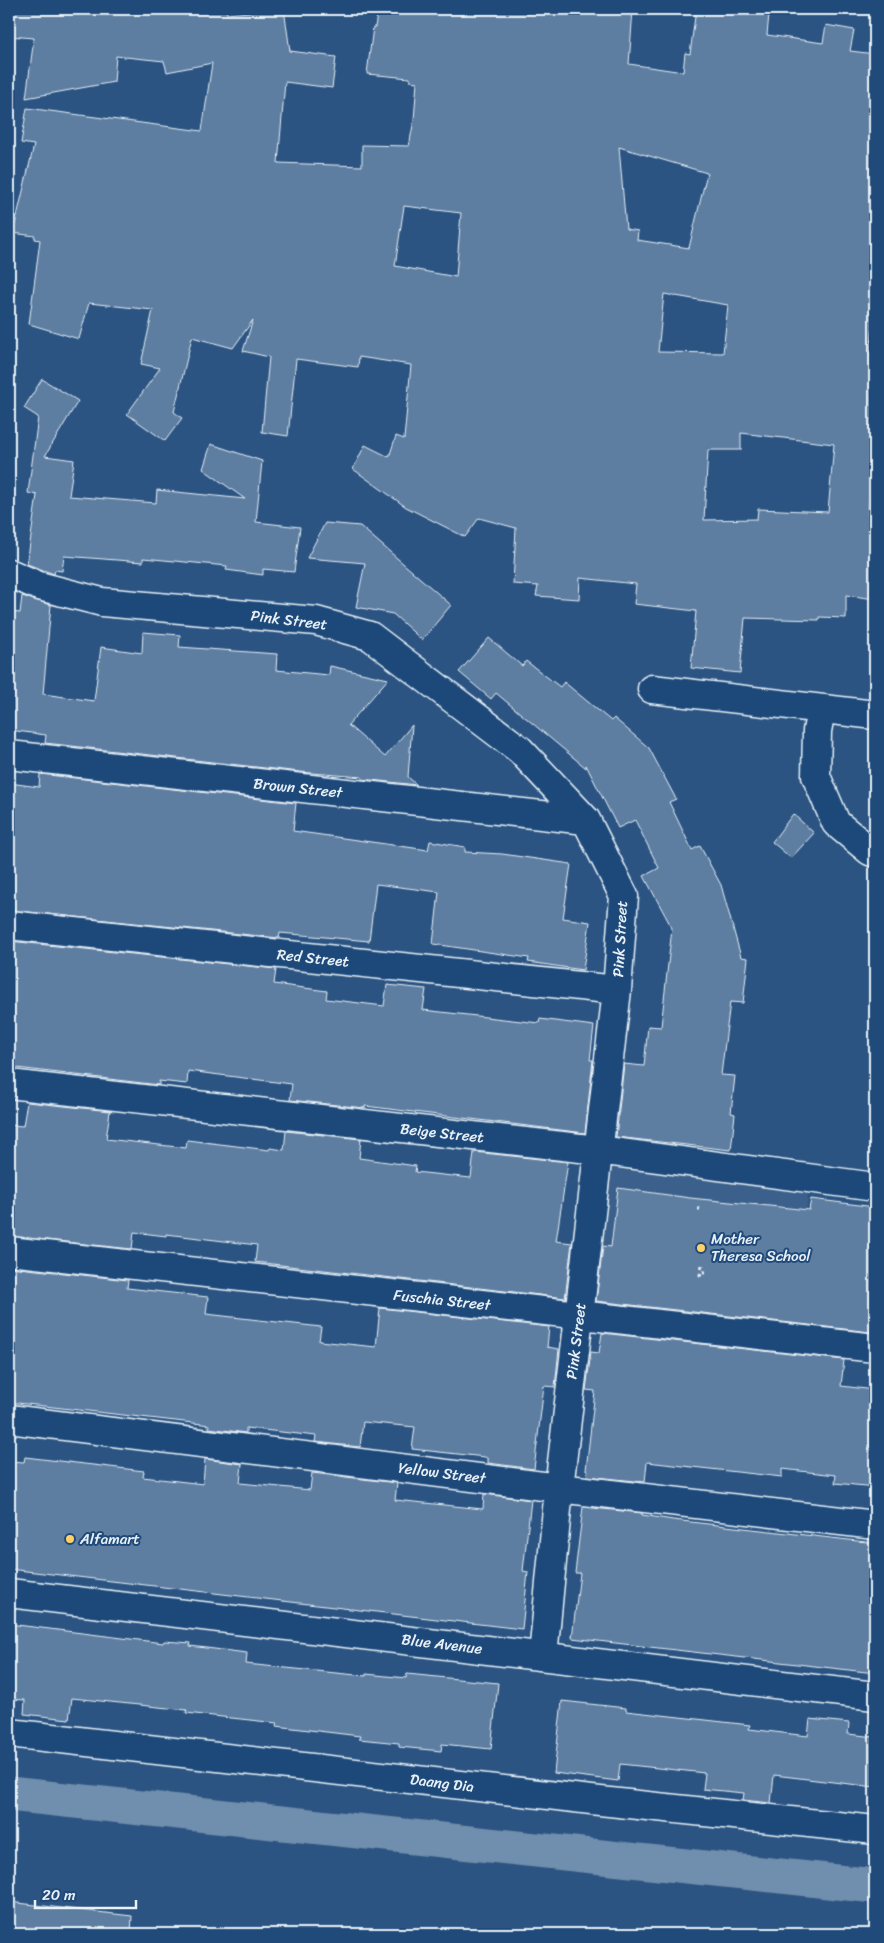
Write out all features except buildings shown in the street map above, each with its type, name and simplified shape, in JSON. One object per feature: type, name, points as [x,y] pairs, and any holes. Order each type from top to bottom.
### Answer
[{"type":"street","name":"Pink Street","points":[[9,573],[39,586],[102,602],[316,621],[370,636],[520,750],[586,820],[624,896],[617,990],[559,1488],[543,1656]]},
{"type":"street","points":[[652,689],[875,715]]},
{"type":"street","points":[[821,710],[817,731],[816,776],[836,823],[875,853]]},
{"type":"street","name":"Brown Street","points":[[9,755],[586,820]]},
{"type":"street","name":"Red Street","points":[[9,925],[617,990]]},
{"type":"street","name":"Beige Street","points":[[9,1084],[598,1150],[875,1187]]},
{"type":"street","name":"Fuschia Street","points":[[9,1251],[875,1348]]},
{"type":"street","name":"Yellow Street","points":[[9,1419],[559,1488],[875,1524]]},
{"type":"street","name":"Blue Avenue","points":[[9,1593],[875,1696]]},
{"type":"street","name":"Daang Dia","points":[[9,1733],[600,1801],[875,1830]]},
{"type":"shaded area","name":"Mother Theresa School","points":[[611,1163],[809,1187],[792,1333],[593,1309]]},
{"type":"waterway","points":[[9,1794],[875,1886]]},
{"type":"place","name":"Mother Theresa School","points":[[701,1248]]},
{"type":"place","name":"Alfamart","points":[[70,1539]]}]
